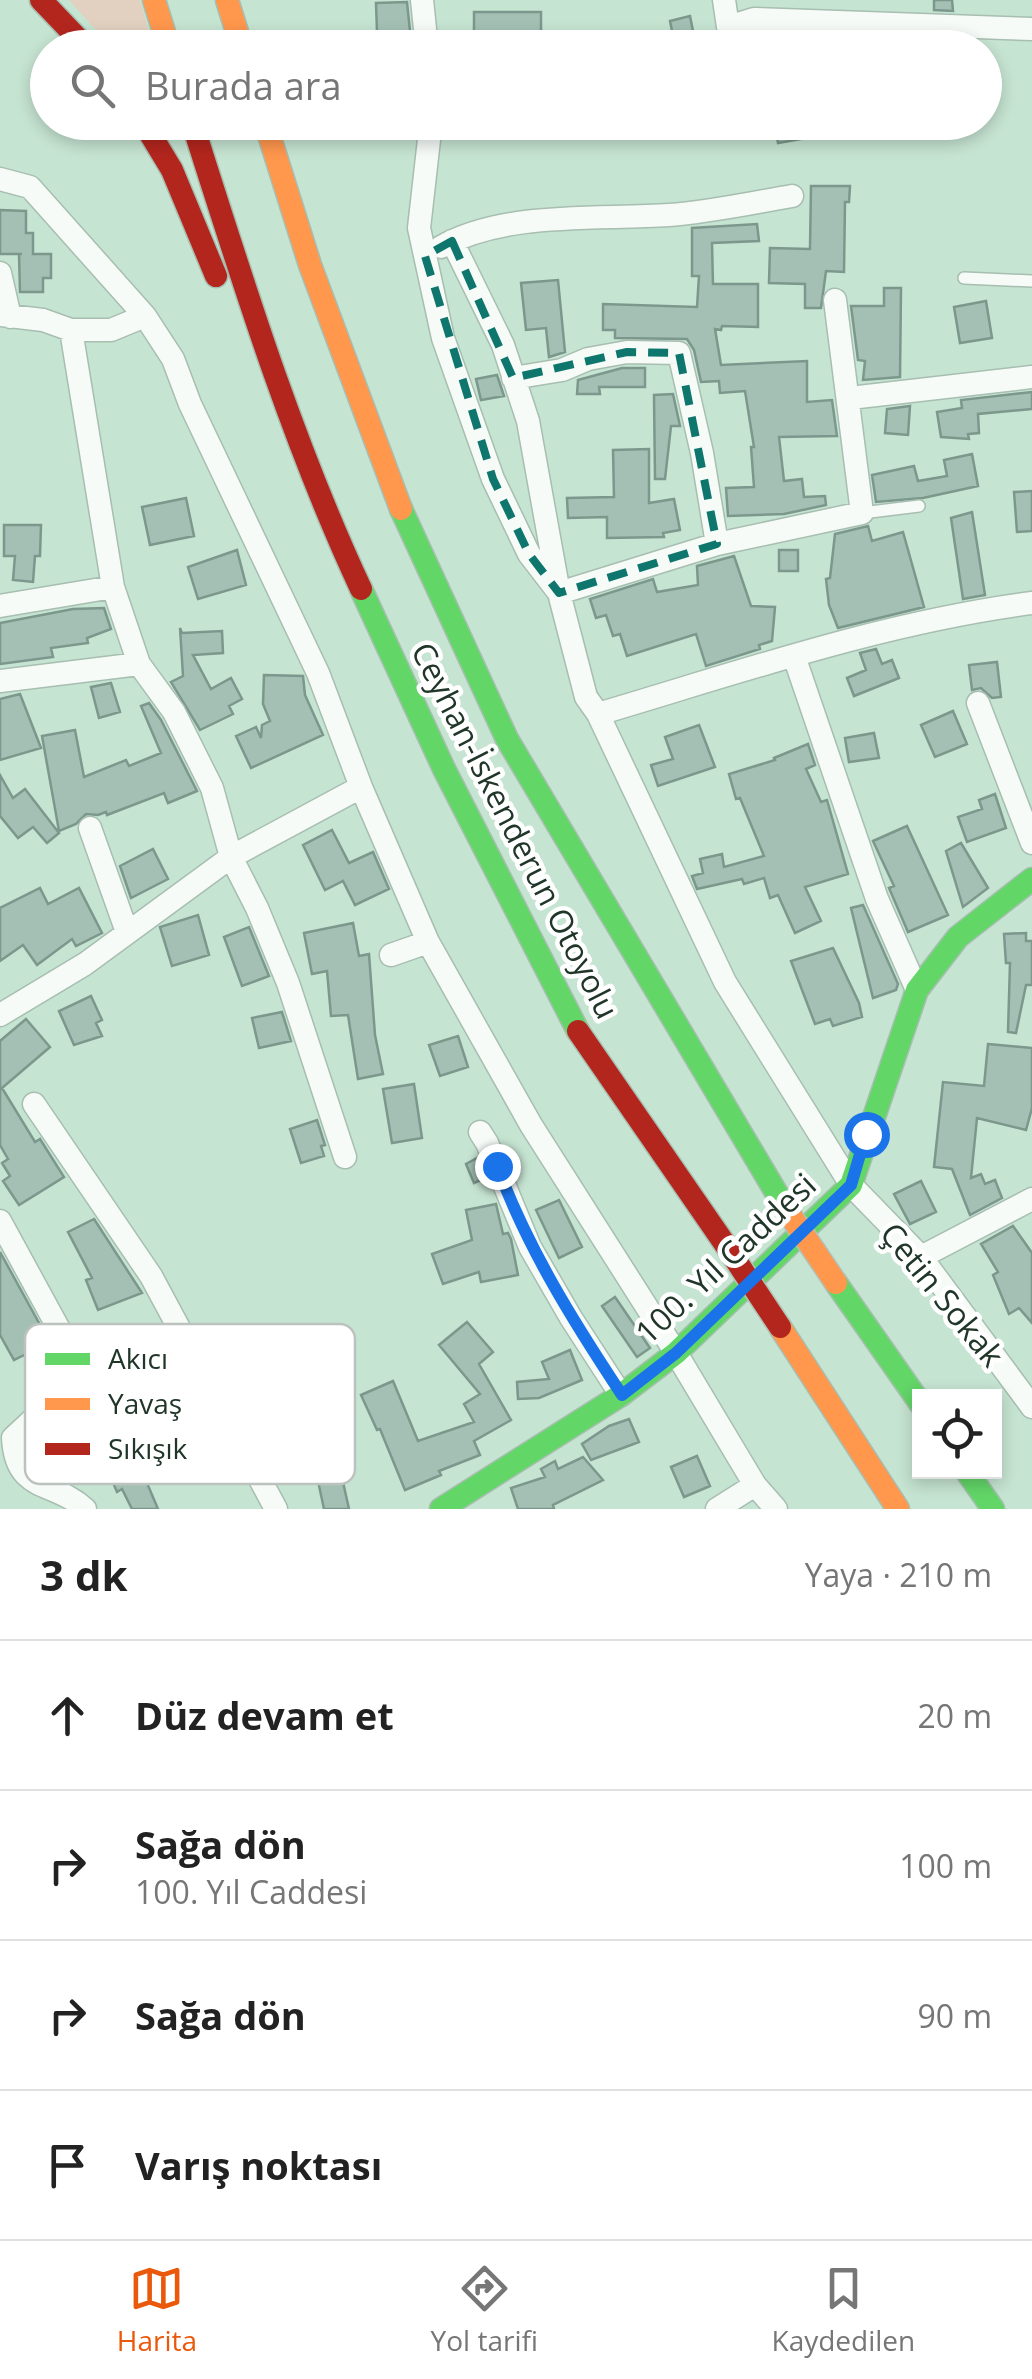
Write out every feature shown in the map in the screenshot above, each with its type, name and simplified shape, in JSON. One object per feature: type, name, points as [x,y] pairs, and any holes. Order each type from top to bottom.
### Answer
[{"type":"main road","points":[[41,0],[70,30]]},
{"type":"main road","points":[[154,0],[163,30]]},
{"type":"main road","points":[[227,0],[236,30]]},
{"type":"main road","points":[[153,140],[172,170],[330,546],[444,769]]},
{"type":"main road","name":"Ceyhan-İskenderun Otoyolu","points":[[198,140],[244,287],[338,538],[444,769],[579,1032],[729,1250],[898,1509]]},
{"type":"main road","name":"Ceyhan-İskenderun Otoyolu","points":[[271,140],[310,264],[402,511],[507,739],[786,1209],[912,1392]]},
{"type":"main road","points":[[851,1185],[917,990],[958,937],[1032,879]]},
{"type":"main road","name":"100. Yıl Caddesi","points":[[441,1509],[622,1395],[676,1353],[851,1185]]},
{"type":"main road","points":[[972,1479],[992,1509]]},
{"type":"street","points":[[422,0],[425,30]]},
{"type":"street","points":[[724,0],[728,27],[754,20],[1032,29]]},
{"type":"street","points":[[429,140],[420,228],[444,338],[493,479],[529,554],[558,592],[717,544],[862,513],[835,300]]},
{"type":"street","points":[[0,178],[30,187],[145,316],[173,359],[190,404],[318,673],[360,787],[428,942],[531,1125],[755,1485],[776,1509]]},
{"type":"street","points":[[425,256],[464,234],[512,223],[675,214],[792,196]]},
{"type":"street","name":"Çetin Sokak","points":[[452,241],[503,346],[528,421],[558,592],[586,697],[598,714],[724,982],[851,1185],[921,1257],[1032,1407]]},
{"type":"street","points":[[0,273],[5,316],[43,320],[70,330],[111,330],[145,316]]},
{"type":"street","points":[[70,330],[113,587],[140,664],[174,712],[212,788],[231,857],[288,983],[345,1158]]},
{"type":"street","points":[[514,378],[627,352],[679,353],[702,453],[717,544]]},
{"type":"street","points":[[850,398],[1032,377]]},
{"type":"street","points":[[0,606],[113,587]]},
{"type":"street","points":[[598,714],[794,656],[1032,603]]},
{"type":"street","points":[[794,656],[877,899],[917,990]]},
{"type":"street","points":[[0,681],[140,664]]},
{"type":"street","points":[[978,703],[1032,843]]},
{"type":"street","points":[[0,1014],[85,964],[231,857],[360,787]]},
{"type":"street","points":[[90,828],[127,932]]},
{"type":"street","points":[[391,956],[428,942]]},
{"type":"street","points":[[34,1104],[152,1276],[178,1324]]},
{"type":"street","points":[[480,1132],[530,1246],[622,1395]]},
{"type":"street","points":[[921,1257],[1032,1198]]},
{"type":"street","points":[[0,1221],[56,1324]]},
{"type":"street","points":[[25,1427],[13,1438],[14,1458],[25,1474]]},
{"type":"street","points":[[35,1484],[85,1509]]},
{"type":"street","points":[[263,1484],[276,1509]]},
{"type":"street","points":[[717,1509],[755,1485]]},
{"type":"lane","points":[[964,278],[1032,281]]},
{"type":"lane","points":[[862,513],[918,506]]},
{"type":"highlighted area","points":[[452,241],[513,378],[627,352],[679,353],[717,544],[559,593],[529,554],[493,479],[425,256]]},
{"type":"shaded area","points":[[69,0],[140,0],[148,30],[96,30]]},
{"type":"building","points":[[934,0],[952,0],[953,11],[934,10]]},
{"type":"building","points":[[407,2],[410,30],[377,30],[376,3]]},
{"type":"building","points":[[474,12],[541,12],[541,30],[474,30]]},
{"type":"building","points":[[690,16],[693,30],[672,30],[670,21]]},
{"type":"building","points":[[811,186],[850,186],[849,202],[845,202],[844,272],[826,271],[821,308],[805,308],[805,284],[769,283],[770,248],[810,249]]},
{"type":"building","points":[[0,210],[26,211],[26,233],[33,233],[33,254],[51,254],[51,278],[43,278],[43,292],[20,292],[19,254],[0,254]]},
{"type":"building","points":[[757,224],[759,241],[712,243],[713,284],[758,284],[758,327],[715,329],[721,365],[807,361],[807,402],[832,400],[837,436],[779,437],[784,481],[802,479],[804,497],[825,496],[826,505],[784,514],[728,516],[726,488],[754,487],[754,447],[745,391],[720,393],[719,381],[701,382],[694,350],[687,339],[615,338],[615,330],[603,330],[603,304],[697,307],[699,276],[692,276],[692,228]]},
{"type":"building","points":[[558,280],[565,352],[549,357],[546,328],[526,330],[521,283]]},
{"type":"building","points":[[884,288],[901,288],[900,377],[863,380],[865,361],[858,360],[851,306],[884,306]]},
{"type":"building","points":[[986,301],[992,338],[960,343],[954,307]]},
{"type":"building","points":[[622,368],[645,368],[645,387],[599,387],[600,394],[577,394],[578,380]]},
{"type":"building","points":[[497,375],[504,396],[481,400],[476,379]]},
{"type":"building","points":[[1032,392],[1032,409],[978,414],[979,433],[968,434],[969,439],[941,437],[937,412],[962,408],[961,400]]},
{"type":"building","points":[[673,394],[680,426],[671,426],[665,479],[655,479],[654,395]]},
{"type":"building","points":[[910,406],[908,435],[885,433],[887,409]]},
{"type":"building","points":[[649,449],[649,503],[674,499],[680,530],[663,533],[664,537],[607,538],[607,517],[568,518],[567,498],[614,497],[613,450]]},
{"type":"building","points":[[972,454],[978,486],[923,498],[876,502],[872,475],[914,466],[918,481],[947,476],[944,460]]},
{"type":"building","points":[[1032,491],[1032,531],[1017,532],[1014,492]]},
{"type":"building","points":[[186,498],[194,536],[150,545],[142,507]]},
{"type":"building","points":[[972,512],[985,595],[963,599],[951,518]]},
{"type":"building","points":[[4,525],[41,525],[40,556],[35,556],[33,582],[13,580],[15,556],[4,556]]},
{"type":"building","points":[[868,526],[872,541],[903,532],[924,607],[838,628],[829,605],[826,579],[830,578],[835,534]]},
{"type":"building","points":[[237,550],[246,585],[198,599],[188,567]]},
{"type":"building","points":[[779,550],[798,550],[798,571],[779,571]]},
{"type":"building","points":[[734,556],[751,606],[775,607],[772,641],[759,645],[760,649],[706,666],[696,634],[627,656],[620,634],[613,636],[606,615],[596,618],[590,599],[653,579],[657,592],[698,585],[697,566]]},
{"type":"building","points":[[104,608],[111,629],[87,638],[88,643],[51,648],[53,657],[0,664],[0,623],[73,609]]},
{"type":"building","points":[[180,628],[182,633],[222,631],[223,653],[193,655],[211,689],[231,678],[242,699],[229,706],[233,714],[200,730],[171,682],[183,676]]},
{"type":"building","points":[[876,649],[882,664],[892,660],[899,678],[854,696],[847,678],[866,670],[860,653]]},
{"type":"building","points":[[997,662],[1001,697],[992,698],[981,688],[972,690],[969,665]]},
{"type":"building","points":[[264,675],[303,676],[305,695],[323,735],[251,768],[236,736],[256,727],[261,738],[262,725],[270,721],[263,704]]},
{"type":"building","points":[[111,683],[120,712],[99,718],[91,687]]},
{"type":"building","points":[[20,694],[41,748],[0,760],[0,699]]},
{"type":"building","points":[[149,703],[197,791],[168,803],[164,793],[107,815],[86,814],[76,824],[59,831],[42,736],[75,730],[84,777],[126,760],[129,766],[161,753],[141,706]]},
{"type":"building","points":[[953,711],[967,744],[935,757],[921,725]]},
{"type":"building","points":[[699,725],[715,767],[658,786],[651,765],[673,759],[665,737]]},
{"type":"building","points":[[874,733],[879,758],[849,762],[845,738]]},
{"type":"building","points":[[808,744],[815,765],[806,769],[821,802],[827,800],[848,874],[805,887],[821,921],[795,933],[778,895],[770,898],[764,878],[697,889],[692,876],[703,873],[700,859],[722,854],[724,867],[764,856],[740,798],[736,799],[729,774],[775,760]]},
{"type":"building","points":[[0,775],[13,798],[25,789],[59,833],[47,843],[33,827],[18,838],[0,816]]},
{"type":"building","points":[[995,794],[1006,828],[967,842],[958,817],[982,809],[979,800]]},
{"type":"building","points":[[907,826],[948,915],[908,932],[889,888],[894,886],[873,841]]},
{"type":"building","points":[[332,830],[349,863],[373,852],[389,889],[355,905],[343,881],[325,890],[303,845]]},
{"type":"building","points":[[961,843],[988,888],[963,907],[946,851]]},
{"type":"building","points":[[153,849],[168,879],[131,898],[120,866]]},
{"type":"building","points":[[40,888],[48,904],[79,888],[102,933],[76,946],[72,939],[37,965],[23,945],[0,961],[0,908]]},
{"type":"building","points":[[863,905],[898,984],[896,990],[873,998],[851,908]]},
{"type":"building","points":[[198,915],[209,955],[172,966],[160,927]]},
{"type":"building","points":[[353,923],[359,956],[369,954],[375,1035],[383,1074],[358,1079],[348,1015],[331,1016],[327,971],[312,974],[304,933]]},
{"type":"building","points":[[249,927],[269,976],[242,986],[224,937]]},
{"type":"building","points":[[1026,933],[1026,941],[1032,941],[1032,985],[1026,985],[1016,1033],[1008,1032],[1010,963],[1006,963],[1004,934]]},
{"type":"building","points":[[833,948],[862,1017],[833,1026],[830,1019],[815,1024],[791,961]]},
{"type":"building","points":[[91,996],[102,1020],[96,1023],[102,1036],[74,1045],[59,1011]]},
{"type":"building","points":[[282,1012],[291,1041],[259,1048],[252,1018]]},
{"type":"building","points":[[26,1019],[50,1047],[2,1088],[35,1142],[40,1139],[64,1177],[19,1205],[3,1181],[10,1176],[2,1163],[8,1159],[0,1145],[0,1041]]},
{"type":"building","points":[[458,1036],[468,1067],[440,1076],[429,1045]]},
{"type":"building","points":[[988,1044],[1032,1048],[1032,1108],[1026,1130],[977,1118],[971,1178],[981,1174],[985,1184],[995,1180],[1002,1198],[970,1215],[952,1169],[934,1167],[943,1082],[984,1086]]},
{"type":"building","points":[[414,1084],[422,1138],[392,1143],[383,1089]]},
{"type":"building","points":[[317,1120],[325,1145],[321,1146],[324,1156],[301,1163],[290,1129]]},
{"type":"building","points":[[477,1158],[485,1178],[474,1183],[466,1164]]},
{"type":"building","points":[[921,1181],[936,1212],[910,1224],[894,1194]]},
{"type":"building","points":[[559,1200],[582,1247],[559,1258],[536,1210]]},
{"type":"building","points":[[496,1204],[503,1234],[508,1233],[511,1239],[518,1275],[481,1282],[479,1272],[443,1284],[432,1254],[472,1240],[466,1210]]},
{"type":"building","points":[[94,1219],[142,1293],[98,1310],[86,1280],[92,1278],[68,1232]]},
{"type":"building","points":[[1013,1226],[1032,1253],[1032,1323],[1019,1308],[1009,1314],[993,1275],[998,1272],[981,1244]]},
{"type":"building","points":[[0,1252],[40,1324],[25,1324],[25,1356],[14,1360],[0,1335]]},
{"type":"building","points":[[615,1297],[650,1348],[637,1357],[602,1306]]},
{"type":"building","points":[[467,1322],[493,1352],[479,1364],[511,1420],[474,1441],[480,1455],[405,1490],[361,1395],[393,1381],[418,1441],[474,1422],[464,1404],[480,1394],[439,1345]]},
{"type":"building","points":[[570,1350],[582,1380],[539,1398],[518,1399],[517,1382],[549,1379],[542,1362]]},
{"type":"building","points":[[629,1419],[639,1442],[591,1460],[582,1444],[609,1426]]},
{"type":"building","points":[[697,1456],[710,1486],[684,1497],[671,1467]]},
{"type":"building","points":[[583,1457],[603,1480],[553,1505],[554,1509],[518,1509],[511,1488],[545,1477],[541,1469],[555,1461],[558,1469]]},
{"type":"building","points":[[114,1484],[147,1484],[158,1509],[132,1509],[122,1489],[117,1492]]},
{"type":"building","points":[[319,1484],[343,1484],[349,1509],[324,1509]]},
{"type":"traffic: fast","points":[[401,509],[507,739],[786,1209]]},
{"type":"traffic: fast","points":[[361,589],[444,769],[578,1031]]},
{"type":"traffic: fast","points":[[441,1509],[621,1395],[676,1353],[851,1185],[917,990],[958,937],[1032,879]]},
{"type":"traffic: fast","points":[[836,1283],[912,1392]]},
{"type":"traffic: fast","points":[[972,1479],[993,1509]]},
{"type":"traffic: slow","points":[[154,0],[163,30]]},
{"type":"traffic: slow","points":[[227,0],[236,30]]},
{"type":"traffic: slow","points":[[271,140],[310,265],[401,509]]},
{"type":"traffic: slow","points":[[786,1209],[836,1283]]},
{"type":"traffic: slow","points":[[780,1327],[898,1509]]},
{"type":"traffic: jam","points":[[41,0],[70,30]]},
{"type":"traffic: jam","points":[[154,140],[172,170],[216,276]]},
{"type":"traffic: jam","points":[[198,140],[290,417],[361,589]]},
{"type":"traffic: jam","points":[[578,1031],[729,1250]]},
{"type":"traffic: jam","points":[[729,1250],[780,1327]]},
{"type":"route","points":[[497,1166],[530,1246],[622,1395],[676,1353],[851,1185],[866,1134]]}]
